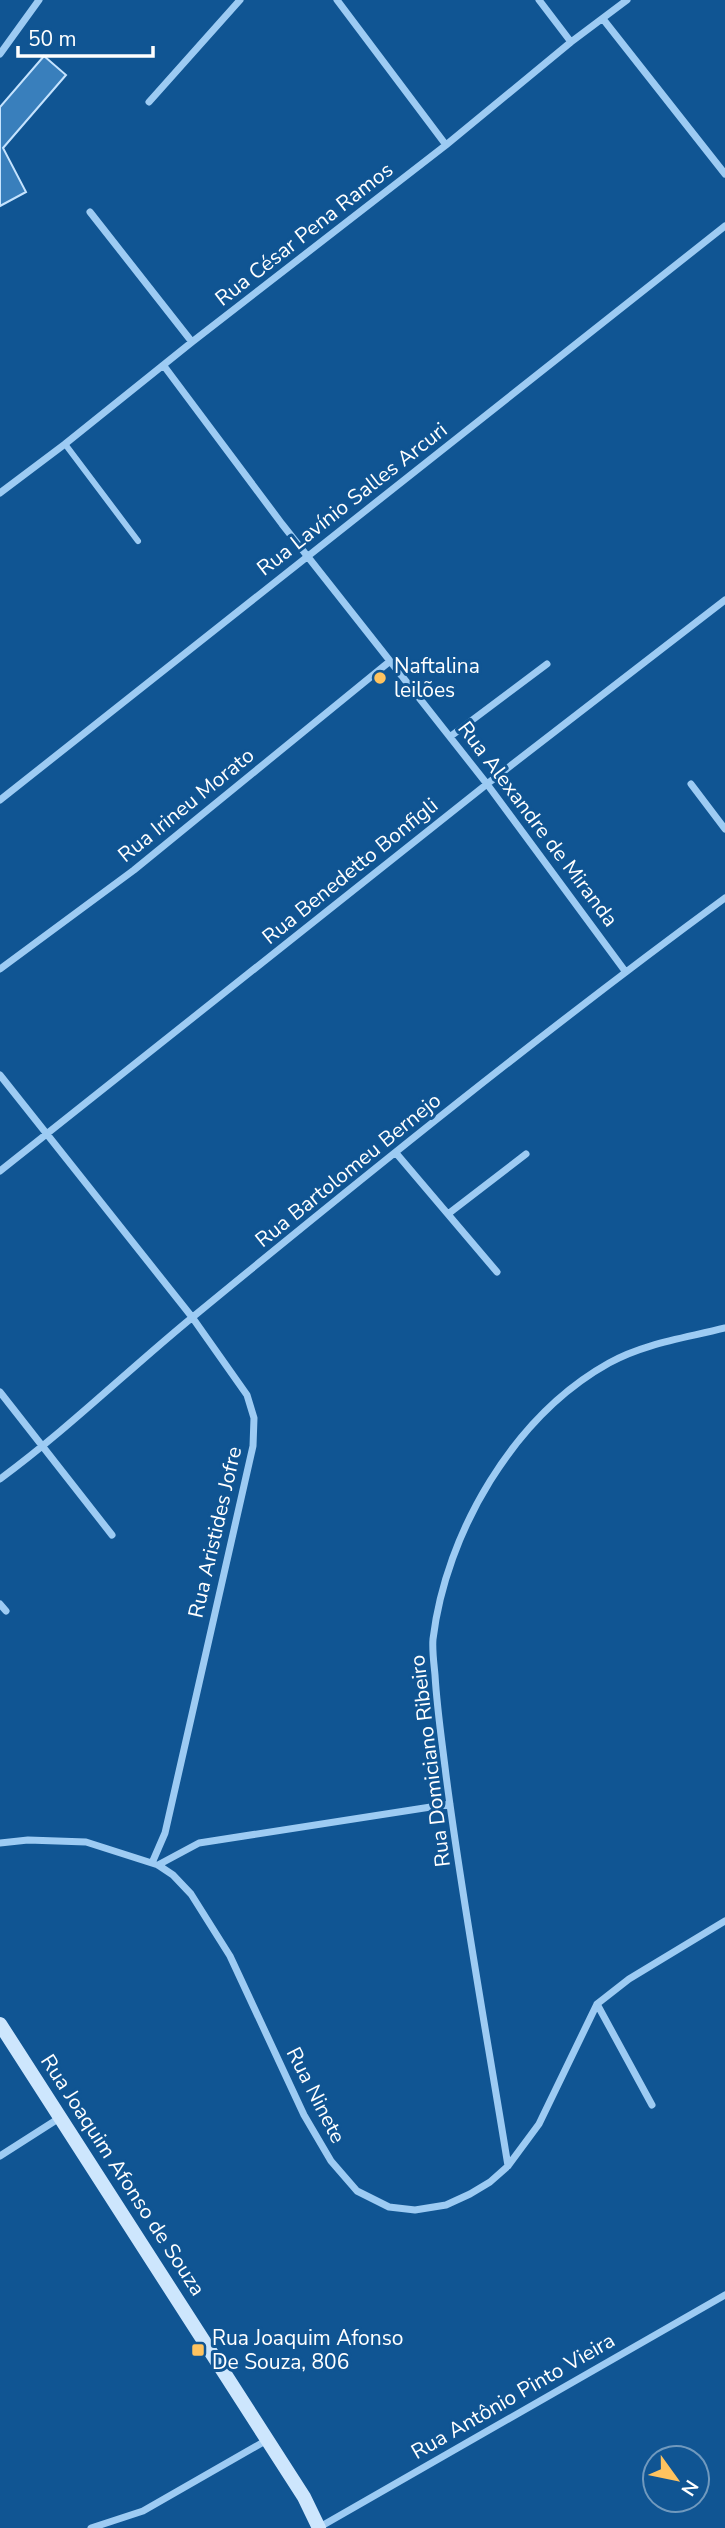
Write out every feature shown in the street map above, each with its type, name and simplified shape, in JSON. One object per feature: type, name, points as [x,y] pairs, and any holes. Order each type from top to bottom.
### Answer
[{"type":"main road","name":"Rua Joaquim Afonso de Souza","points":[[0,2024],[304,2497],[319,2528]]},
{"type":"street","points":[[0,54],[39,0]]},
{"type":"street","points":[[149,102],[240,0]]},
{"type":"street","points":[[337,0],[446,145]]},
{"type":"street","points":[[539,0],[572,42]]},
{"type":"street","name":"Rua César Pena Ramos","points":[[0,493],[446,145],[627,0]]},
{"type":"street","points":[[603,19],[725,174]]},
{"type":"street","points":[[90,212],[192,342]]},
{"type":"street","name":"Rua Lavínio Salles Arcuri","points":[[0,800],[725,226]]},
{"type":"street","name":"Rua Alexandre de Miranda","points":[[164,366],[389,662],[451,736],[625,971]]},
{"type":"street","points":[[65,444],[138,541]]},
{"type":"street","name":"Rua Benedetto Bonfigli","points":[[0,1171],[487,784],[725,600]]},
{"type":"street","name":"Rua Irineu Morato","points":[[0,969],[134,870],[389,662]]},
{"type":"street","points":[[451,736],[547,664]]},
{"type":"street","points":[[691,784],[725,829]]},
{"type":"street","name":"Rua Bartolomeu Bernejo","points":[[0,1479],[44,1447],[192,1317],[396,1153],[625,971],[725,898]]},
{"type":"street","name":"Rua Aristides Jofre","points":[[0,1075],[192,1317],[247,1395],[254,1418],[253,1446],[165,1833],[155,1864]]},
{"type":"street","points":[[396,1153],[497,1272]]},
{"type":"street","points":[[448,1214],[526,1154]]},
{"type":"street","name":"Rua Domiciano Ribeiro","points":[[508,2166],[450,1804],[438,1710],[433,1640],[446,1577],[470,1516],[507,1454],[536,1420],[573,1387],[610,1362],[656,1344],[725,1328]]},
{"type":"street","points":[[0,1392],[113,1535]]},
{"type":"street","points":[[0,1604],[6,1611]]},
{"type":"street","points":[[155,1864],[199,1843],[450,1804]]},
{"type":"street","name":"Rua Ninete","points":[[0,1843],[28,1840],[86,1842],[155,1864],[173,1875],[211,1922],[230,1956],[303,2115],[331,2161],[357,2191],[389,2207],[415,2210],[446,2205],[470,2194],[490,2182],[508,2166],[539,2124],[597,2004],[629,1979],[725,1922]]},
{"type":"street","points":[[597,2004],[652,2105]]},
{"type":"street","points":[[0,2156],[61,2117]]},
{"type":"street","name":"Rua Antônio Pinto Vieira","points":[[319,2528],[725,2295]]},
{"type":"street","points":[[91,2528],[143,2511],[267,2440]]},
{"type":"building","points":[[44,56],[66,75],[3,148],[26,192],[0,206],[0,107]]},
{"type":"place","name":"Naftalina leilões","points":[[380,678]]},
{"type":"place","name":"Rua Joaquim Afonso De Souza, 806","points":[[198,2350]]}]
